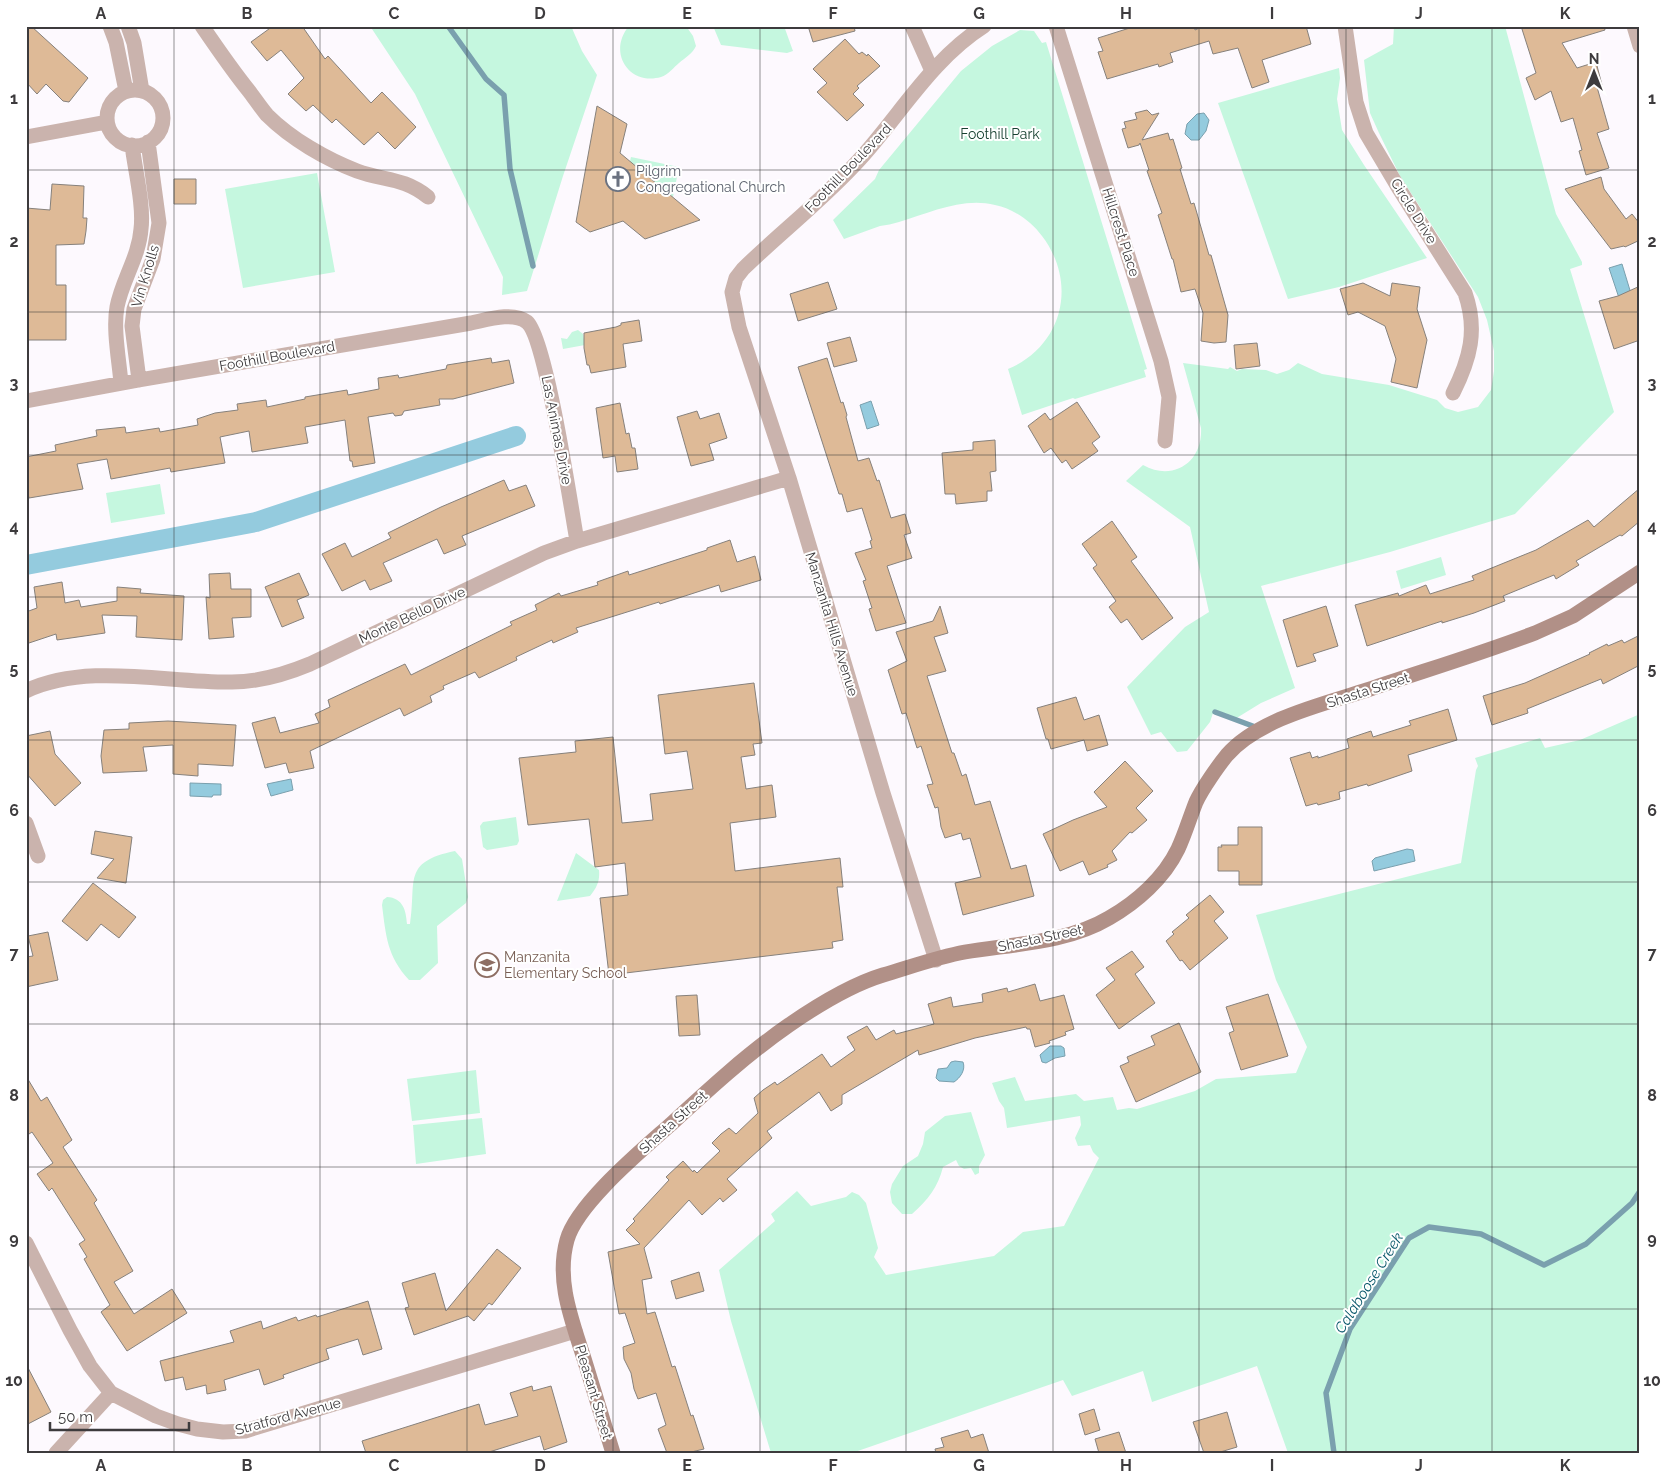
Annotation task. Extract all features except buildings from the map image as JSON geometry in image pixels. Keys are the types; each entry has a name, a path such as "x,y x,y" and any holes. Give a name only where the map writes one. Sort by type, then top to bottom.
{"street":[{"path":"110,26 116,42 126,91"},
{"path":"128,26 134,43 142,91"},
{"path":"202,26 227,64 267,115 287,132 305,144 358,172 402,182 428,197"},
{"path":"912,26 932,71"},
{"name":"Foothill Boulevard","path":"733,288 736,278 743,269 830,190 859,160 932,71 965,40 984,26"},
{"name":"Hillcrest Place","path":"1056,26 1161,361 1169,397 1165,441"},
{"name":"Circle Drive","path":"1345,26 1356,102 1366,132 1398,187 1465,293 1468,302 1471,345 1467,364 1453,393"},
{"path":"1634,26 1640,46"},
{"path":"126,91 142,91 151,95 161,110 160,128 148,142 140,145 123,143 110,130 107,114 113,100 126,91"},
{"path":"26,137 107,122"},
{"name":"Vin Knolls","path":"139,380 132,326 134,309 153,259 159,223 148,142"},
{"name":"Vin Knolls","path":"121,384 116,320 117,306 134,260 142,230 132,145"},
{"name":"Manzanita Hills Avenue","path":"733,288 733,301 739,327 789,478 936,960"},
{"name":"Foothill Boulevard","path":"26,401 486,320 511,317 518,318 527,323"},
{"name":"Las Animas Drive","path":"527,323 533,331 543,361 566,473 577,541"},
{"name":"Monte Bello Drive","path":"26,691 58,680 90,676 233,682 280,675 310,664 544,553 577,541 789,478"},
{"name":"Shasta Street","path":"576,1331 568,1312 564,1288 567,1240 574,1225 606,1184 729,1072 786,1027 805,1014 880,976 962,953 1037,942 1098,925 1150,888 1167,867 1179,848 1198,799 1228,755 1247,739 1282,718 1536,633 1573,616 1640,572"},
{"path":"26,822 38,856"},
{"name":"Stratford Avenue","path":"26,1243 86,1359 100,1380 112,1393 156,1416 197,1429 234,1432 255,1428 576,1331"},
{"name":"Pleasant Street","path":"576,1331 613,1453"},
{"path":"56,1453 112,1393"}],"green space":[{"path":"370,26 571,26 582,51 597,75 527,291 502,295 503,277 415,94"},
{"path":"629,26 686,26 693,36 696,46 689,55 664,76 650,78 639,76 631,72 621,56 620,46"},
{"path":"713,26 784,26 793,51 787,53 721,45"},
{"path":"1394,26 1505,26 1556,214 1582,262 1582,265 1570,269 1614,412 1515,514 1390,552 1261,586 1295,688 1261,703 1235,719 1214,710 1210,722 1187,751 1177,752 1161,732 1151,735 1127,687 1185,627 1209,612 1190,527 1126,481 1143,465 1154,470 1175,470 1184,466 1197,451 1201,428 1183,363 1228,369 1230,367 1237,371 1242,369 1266,370 1277,374 1289,370 1298,363 1322,374 1389,385 1437,400 1445,408 1458,412 1478,407 1491,390 1494,371 1494,351 1487,320 1478,297 1400,176 1370,113 1364,60 1393,44"},
{"name":"Foothill Park","path":"1020,30 1034,31 1042,43 1046,42 1147,369 1144,370 1146,377 1022,415 1008,369 1027,359 1042,345 1052,329 1059,312 1062,293 1060,273 1053,254 1033,225 1009,209 983,203 958,204 946,207 897,223 880,226 844,239 833,220 875,179 879,170 961,71 992,46"},
{"path":"1339,68 1340,78 1337,99 1342,130 1427,258 1339,287 1288,299 1218,103"},
{"path":"631,157 679,167 673,197 630,161"},
{"path":"317,173 335,272 243,288 225,189"},
{"path":"578,330 583,334 585,345 563,349 561,338 567,339 572,332"},
{"path":"160,484 165,514 111,523 106,493"},
{"path":"1441,557 1446,575 1401,589 1396,571"},
{"path":"1640,714 1640,1453 1288,1453 1257,1366 1152,1402 1143,1371 1072,1396 1063,1380 852,1453 771,1453 731,1321 719,1270 775,1221 771,1214 797,1191 811,1206 846,1197 852,1192 859,1195 866,1203 878,1248 874,1257 886,1275 994,1256 1023,1232 1064,1226 1099,1158 1093,1152 1090,1145 1078,1146 1075,1138 1081,1125 1080,1116 1007,1128 1004,1108 992,1083 1015,1077 1025,1101 1076,1094 1084,1101 1113,1097 1117,1110 1137,1109 1195,1091 1216,1079 1296,1073 1307,1047 1276,980 1256,915 1461,863 1478,766 1475,758 1540,738 1545,748 1580,740"},
{"path":"516,817 519,841 517,845 487,850 483,847 480,826 483,822"},
{"path":"455,851 462,859 468,897 466,903 437,926 438,963 420,980 409,980 396,963 386,936 383,900 387,897 400,902 406,914 407,924 410,924 413,885 419,868 426,861"},
{"path":"576,853 599,870 598,884 590,896 557,901"},
{"path":"476,1070 480,1113 412,1121 407,1079"},
{"path":"971,1112 985,1155 979,1166 979,1173 975,1175 971,1168 964,1169 959,1166 956,1160 943,1167 935,1187 918,1209 912,1214 902,1214 892,1203 890,1192 892,1184 903,1166 918,1156 925,1132 945,1116"},
{"path":"482,1118 486,1154 416,1164 413,1125"}],"water":[{"path":"1204,113 1209,120 1206,131 1199,140 1191,140 1185,134 1187,124 1197,114"},
{"path":"1622,264 1632,297 1620,301 1609,268"},
{"path":"871,401 879,425 867,429 860,405"},
{"path":"291,779 293,790 271,796 267,784"},
{"path":"190,783 221,784 221,795 213,795 212,797 190,796"},
{"path":"1407,849 1413,850 1415,861 1374,871 1372,861 1375,858"},
{"path":"1050,1046 1061,1046 1064,1048 1065,1056 1055,1058 1046,1063 1042,1062 1040,1055"},
{"path":"951,1062 963,1062 964,1068 960,1076 954,1082 939,1081 936,1078 938,1069 947,1068"}],"waterway":[{"path":"448,26 486,79 504,95 510,169 533,266"},
{"path":"26,565 256,522 516,436"},
{"path":"1215,712 1258,728"},
{"name":"Calaboose Creek","path":"1334,1453 1326,1393 1350,1329 1409,1238 1429,1227 1481,1234 1544,1265 1586,1244 1632,1203 1640,1191"}],"place":[{"name":"Pilgrim Congregational Church","path":"618,179"},
{"name":"Manzanita Elementary School","path":"487,965"}]}
